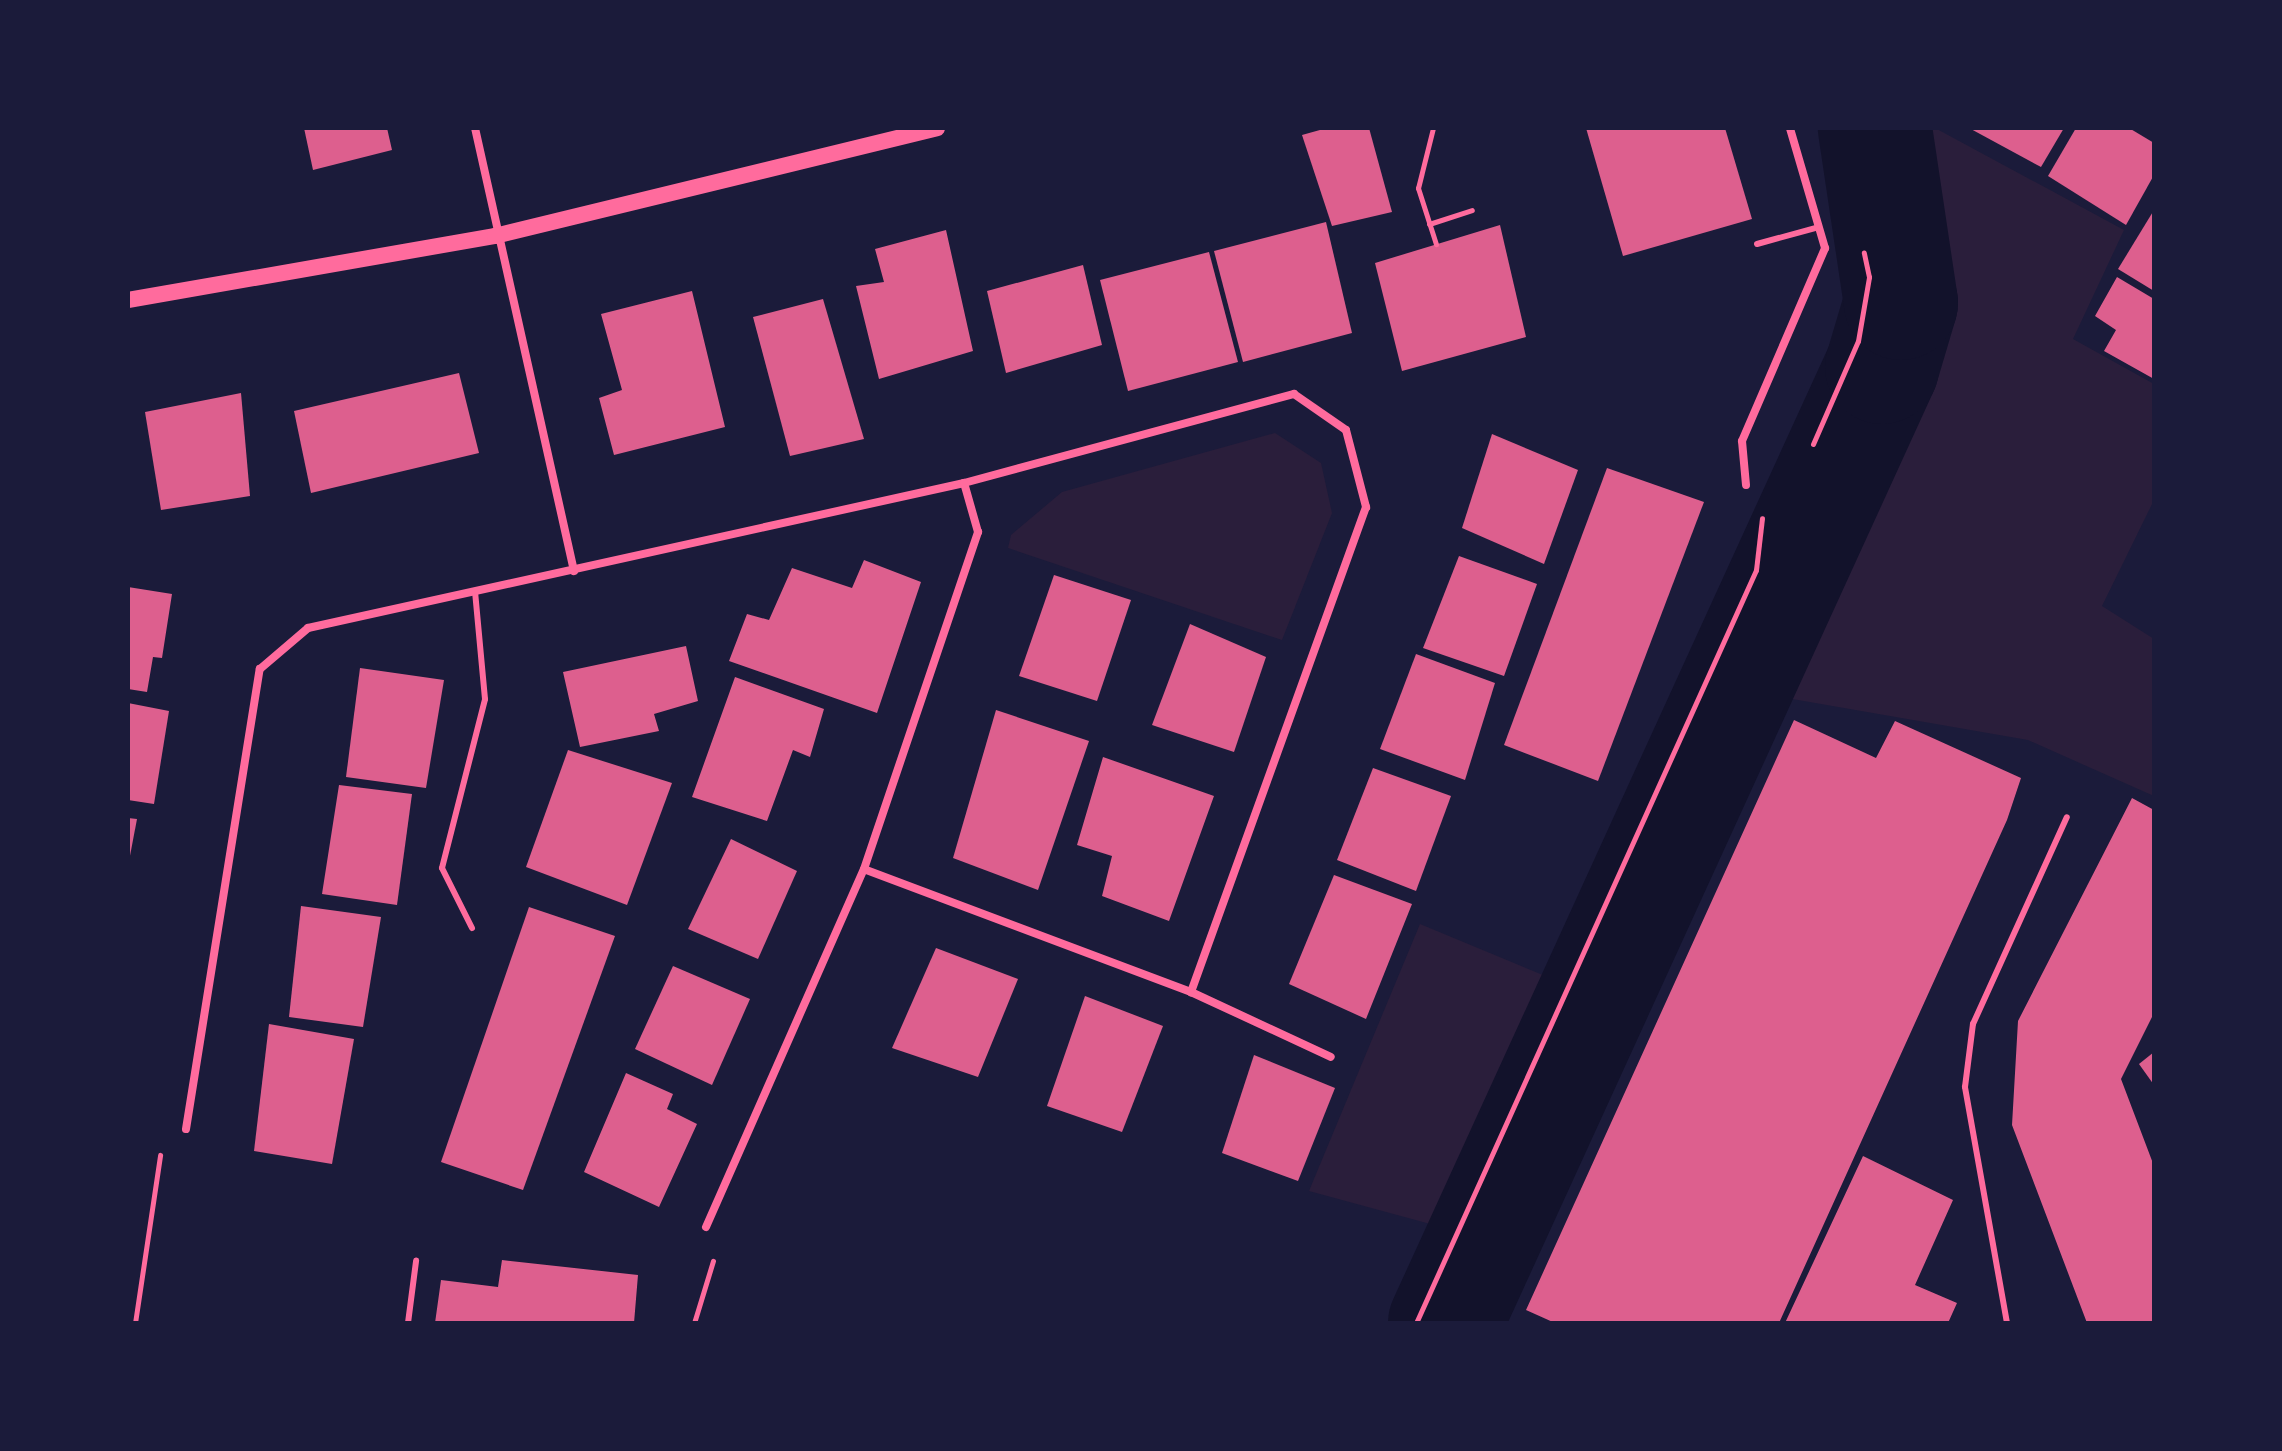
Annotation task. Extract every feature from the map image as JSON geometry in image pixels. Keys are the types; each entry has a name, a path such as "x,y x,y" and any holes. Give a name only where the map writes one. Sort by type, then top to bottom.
{"main road":[{"path":"128,300 495,236 937,128"}],"street":[{"path":"475,128 495,236 574,571"},
{"path":"1746,485 1742,441 1825,248 1790,128"},
{"path":"186,1129 260,669 308,628 964,483 1294,394 1346,430 1366,507 1191,992"},
{"path":"706,1227 864,869 978,532 964,483"},
{"path":"864,869 1191,992 1331,1057"}],"lane":[{"path":"1757,244 1819,227"},
{"path":"472,928 442,868 485,699 475,592"},
{"path":"2007,1323 1965,1087 1973,1024 2067,817"},
{"path":"408,1323 416,1261"}],"path":[{"path":"1433,128 1418,188 1436,244"},
{"path":"1429,224 1472,210"},
{"path":"1416,1323 1756,570 1766,526 1746,485"},
{"path":"135,1323 158,1157 186,1129"},
{"path":"694,1323 716,1250 706,1227"}],"shaded area":[{"path":"1892,128 1935,128 2124,230 2073,339 2154,384 2154,500 2102,606 2154,639 2154,796 2028,740 1775,696 1762,687 1801,615 1918,342 1922,292"},
{"path":"1275,433 1321,463 1332,513 1282,640 1008,548 1011,535 1062,492"},
{"path":"1420,924 1555,980 1445,1228 1309,1191"}],"building":[{"path":"304,128 387,128 392,150 313,170"},
{"path":"1327,128 1369,128 1392,212 1332,226 1302,135"},
{"path":"1586,128 1725,128 1752,219 1623,256"},
{"path":"1969,128 2064,128 2041,167"},
{"path":"2076,128 2129,128 2154,143 2154,175 2126,225 2048,176"},
{"path":"2154,210 2154,291 2118,269"},
{"path":"1326,222 1352,333 1243,362 1214,251"},
{"path":"1500,225 1526,337 1402,371 1375,263"},
{"path":"946,230 973,351 879,379 856,286 884,282 875,249"},
{"path":"1209,252 1238,362 1128,391 1100,280"},
{"path":"1083,265 1102,345 1006,373 987,291"},
{"path":"2117,277 2154,299 2154,379 2104,351 2116,330 2095,316"},
{"path":"692,291 725,427 614,455 599,398 622,390 601,314"},
{"path":"823,299 864,439 790,456 753,317"},
{"path":"459,373 479,453 311,493 294,411"},
{"path":"241,393 250,496 161,510 145,412"},
{"path":"1492,434 1578,470 1544,564 1462,528"},
{"path":"1607,468 1704,502 1598,781 1504,745"},
{"path":"1459,556 1537,584 1504,676 1423,648"},
{"path":"864,560 921,582 877,713 729,661 747,614 769,620 792,568 852,588"},
{"path":"1054,575 1131,600 1097,701 1019,676"},
{"path":"128,587 172,594 162,658 153,657 147,692 128,689"},
{"path":"1190,624 1266,657 1234,752 1152,725"},
{"path":"686,646 698,701 654,714 659,731 580,747 563,672"},
{"path":"1416,654 1495,683 1465,780 1380,749"},
{"path":"360,668 444,680 426,788 346,777"},
{"path":"735,677 824,709 810,757 793,750 767,821 692,797"},
{"path":"128,703 169,711 154,804 128,800"},
{"path":"996,710 1089,741 1038,890 953,858"},
{"path":"1794,720 1876,758 1895,721 2021,778 2007,820 1779,1323 1555,1323 1526,1310"},
{"path":"568,750 672,783 627,905 526,867"},
{"path":"1103,757 1214,796 1169,921 1102,896 1112,856 1077,845"},
{"path":"1373,768 1451,796 1416,891 1337,860"},
{"path":"339,785 412,794 397,905 322,894"},
{"path":"2132,798 2154,810 2154,1013 2121,1079 2154,1166 2154,1323 2087,1323 2012,1125 2018,1021"},
{"path":"128,818 137,819 129,861 128,861"},
{"path":"731,839 797,871 758,959 688,929"},
{"path":"1334,875 1412,904 1366,1019 1289,984"},
{"path":"301,906 381,917 363,1027 289,1017"},
{"path":"529,907 615,936 523,1190 441,1162"},
{"path":"936,948 1018,979 978,1077 892,1048"},
{"path":"673,966 750,999 712,1085 635,1049"},
{"path":"1085,996 1163,1026 1122,1132 1047,1106"},
{"path":"269,1024 354,1039 332,1164 254,1151"},
{"path":"2154,1052 2154,1085 2139,1064"},
{"path":"1254,1055 1335,1088 1298,1181 1222,1153"},
{"path":"626,1073 673,1094 667,1109 697,1124 659,1207 584,1172"},
{"path":"1863,1156 1953,1200 1915,1285 1957,1303 1948,1323 1785,1323"},
{"path":"502,1260 638,1275 634,1323 435,1323 441,1280 498,1287"}],"waterway":[{"path":"1445,1323 1882,367 1901,303 1875,128"}]}
